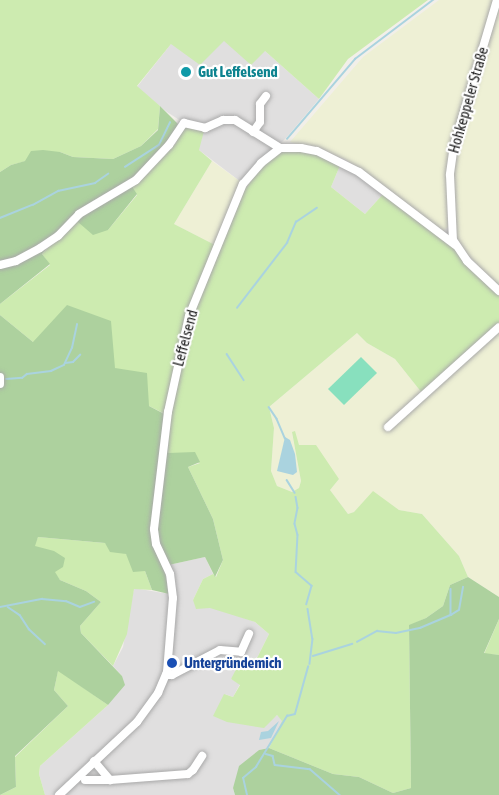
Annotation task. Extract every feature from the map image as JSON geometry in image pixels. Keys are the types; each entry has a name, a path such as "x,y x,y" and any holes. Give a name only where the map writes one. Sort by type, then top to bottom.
{"street":[{"name":"Hohkeppeler Straße","path":"455,245 452,236 452,156 497,0"},
{"path":"253,132 260,122 260,104 266,96"},
{"path":"0,265 16,261 40,248 58,236 85,210 136,180 169,145 181,125 186,123 205,128 223,120 235,120 280,148 317,151 351,166 455,245 467,261 499,291"},
{"name":"Leffelsend","path":"166,675 173,598 170,574 159,551 154,528 165,431 189,316 243,184 280,148"},
{"path":"388,427 499,327"},
{"path":"0,377 0,384"},
{"path":"59,795 137,722 158,693 166,675 172,675 220,650 241,652 249,634"},
{"path":"85,780 188,774 202,756"},
{"path":"94,761 110,780"}],"shaded area":[{"path":"225,41 265,51 319,99 286,138 241,182 199,150 188,121 181,121 167,112 137,87 171,44"},
{"path":"341,163 384,193 365,214 331,187"},
{"path":"205,557 213,574 203,579 193,600 255,622 269,634 257,658 249,659 231,679 240,684 233,697 225,694 271,720 277,715 283,721 269,748 259,750 233,788 235,795 45,795 39,774 40,766 108,705 122,676 113,666 123,647 134,588 169,594 164,566"}],"green space":[{"path":"0,0 428,0 348,59 319,99 265,51 251,65 224,41 200,65 171,44 137,86 160,106 158,129 141,146 113,159 73,157 60,152 11,165 0,172"},
{"path":"439,0 494,0 451,146 447,174 448,227 443,231 345,159 290,142 363,57"},
{"path":"499,2 499,287 456,243 453,162"},
{"path":"160,106 178,124 174,134 135,178 128,181 137,194 108,230 93,235 71,216 42,254 50,264 0,304 0,172 11,165 25,161 31,151 43,150 60,152 73,157 113,159 141,146 158,130"},
{"path":"184,127 204,131 199,150 212,161 174,224 215,245 186,315 165,414 149,406 115,368 33,342 0,315 0,304 50,265 42,254 76,219 108,230 137,195 131,186 140,181 176,143 180,130"},
{"path":"287,149 316,154 341,163 331,187 365,214 384,193 450,244 499,296 499,323 422,393 395,359 367,343 357,333 269,407 274,428 271,471 277,486 292,492 299,488 301,481 292,432 295,431 299,445 316,445 339,479 330,490 348,514 354,512 373,491 399,510 422,514 459,556 468,577 450,585 443,606 409,626 411,788 393,793 359,777 333,774 269,748 282,721 277,715 264,728 227,722 213,716 224,694 233,697 240,685 231,679 242,658 257,658 269,634 255,622 210,608 196,609 193,600 203,579 213,574 216,577 223,560 213,519 188,467 200,463 168,454 170,417 192,316 245,189 262,167 280,151"},
{"path":"212,161 241,182 215,245 174,224"},
{"path":"67,305 111,321 115,368 147,373 149,406 170,417 168,453 195,452 200,462 188,467 213,519 223,560 215,577 205,557 164,566 169,594 152,590 145,571 133,572 126,554 110,552 105,543 38,537 35,546 54,551 65,558 63,567 55,572 60,580 86,591 101,602 80,626 81,633 122,676 125,685 108,705 58,671 54,690 68,706 15,756 16,787 0,795 0,315 33,342"},
{"path":"499,330 499,597 468,577 459,556 422,514 399,510 373,492 354,512 348,514 330,490 339,479 299,445 292,433 301,481 299,488 292,492 277,486 271,471 274,428 269,407 357,333 367,343 395,359 426,398"},
{"path":"361,357 377,373 344,405 328,389"},
{"path":"38,537 105,543 126,554 145,571 152,590 134,589 127,634 113,666 81,633 80,626 101,602 86,591 60,580 34,546"},
{"path":"468,577 499,597 499,619 484,653 499,655 499,795 235,795 233,788 239,766 259,750 269,748 333,774 359,777 393,793 411,788 409,625 426,618 443,606 450,585"},
{"path":"499,619 499,655 484,654"},
{"path":"58,670 108,705 40,766 39,774 45,795 0,795 16,787 15,757 68,706 54,690"}],"water":[{"path":"285,437 290,440 295,454 297,472 293,475 277,471"},
{"path":"279,721 271,738 259,740 261,732 268,731"}],"waterway":[{"path":"287,139 355,59 433,0"},
{"path":"125,167 159,145 170,122"},
{"path":"0,218 33,205 58,191 95,183 108,174"},
{"path":"237,308 287,243 296,222 317,208"},
{"path":"6,379 22,378 27,374 51,371 64,365 72,348 77,325"},
{"path":"227,354 244,380"},
{"path":"65,363 73,362 80,355"},
{"path":"269,407 285,438"},
{"path":"287,480 295,493"},
{"path":"296,497 298,508 295,524 298,535 296,572 312,586 307,604"},
{"path":"357,642 377,631 396,633 420,628 451,615 459,610 463,587"},
{"path":"451,589 451,615"},
{"path":"0,607 42,599 66,601 80,607 94,602"},
{"path":"8,607 20,615 29,629 45,644"},
{"path":"308,609 313,639 310,664"},
{"path":"313,656 352,644"},
{"path":"247,795 243,778 256,767 287,716 295,714 308,667"},
{"path":"266,754 273,756 275,765 310,769 340,795"}],"place":[{"name":"Gut Leffelsend","path":"186,72"},
{"name":"Untergründemich","path":"172,663"}]}
